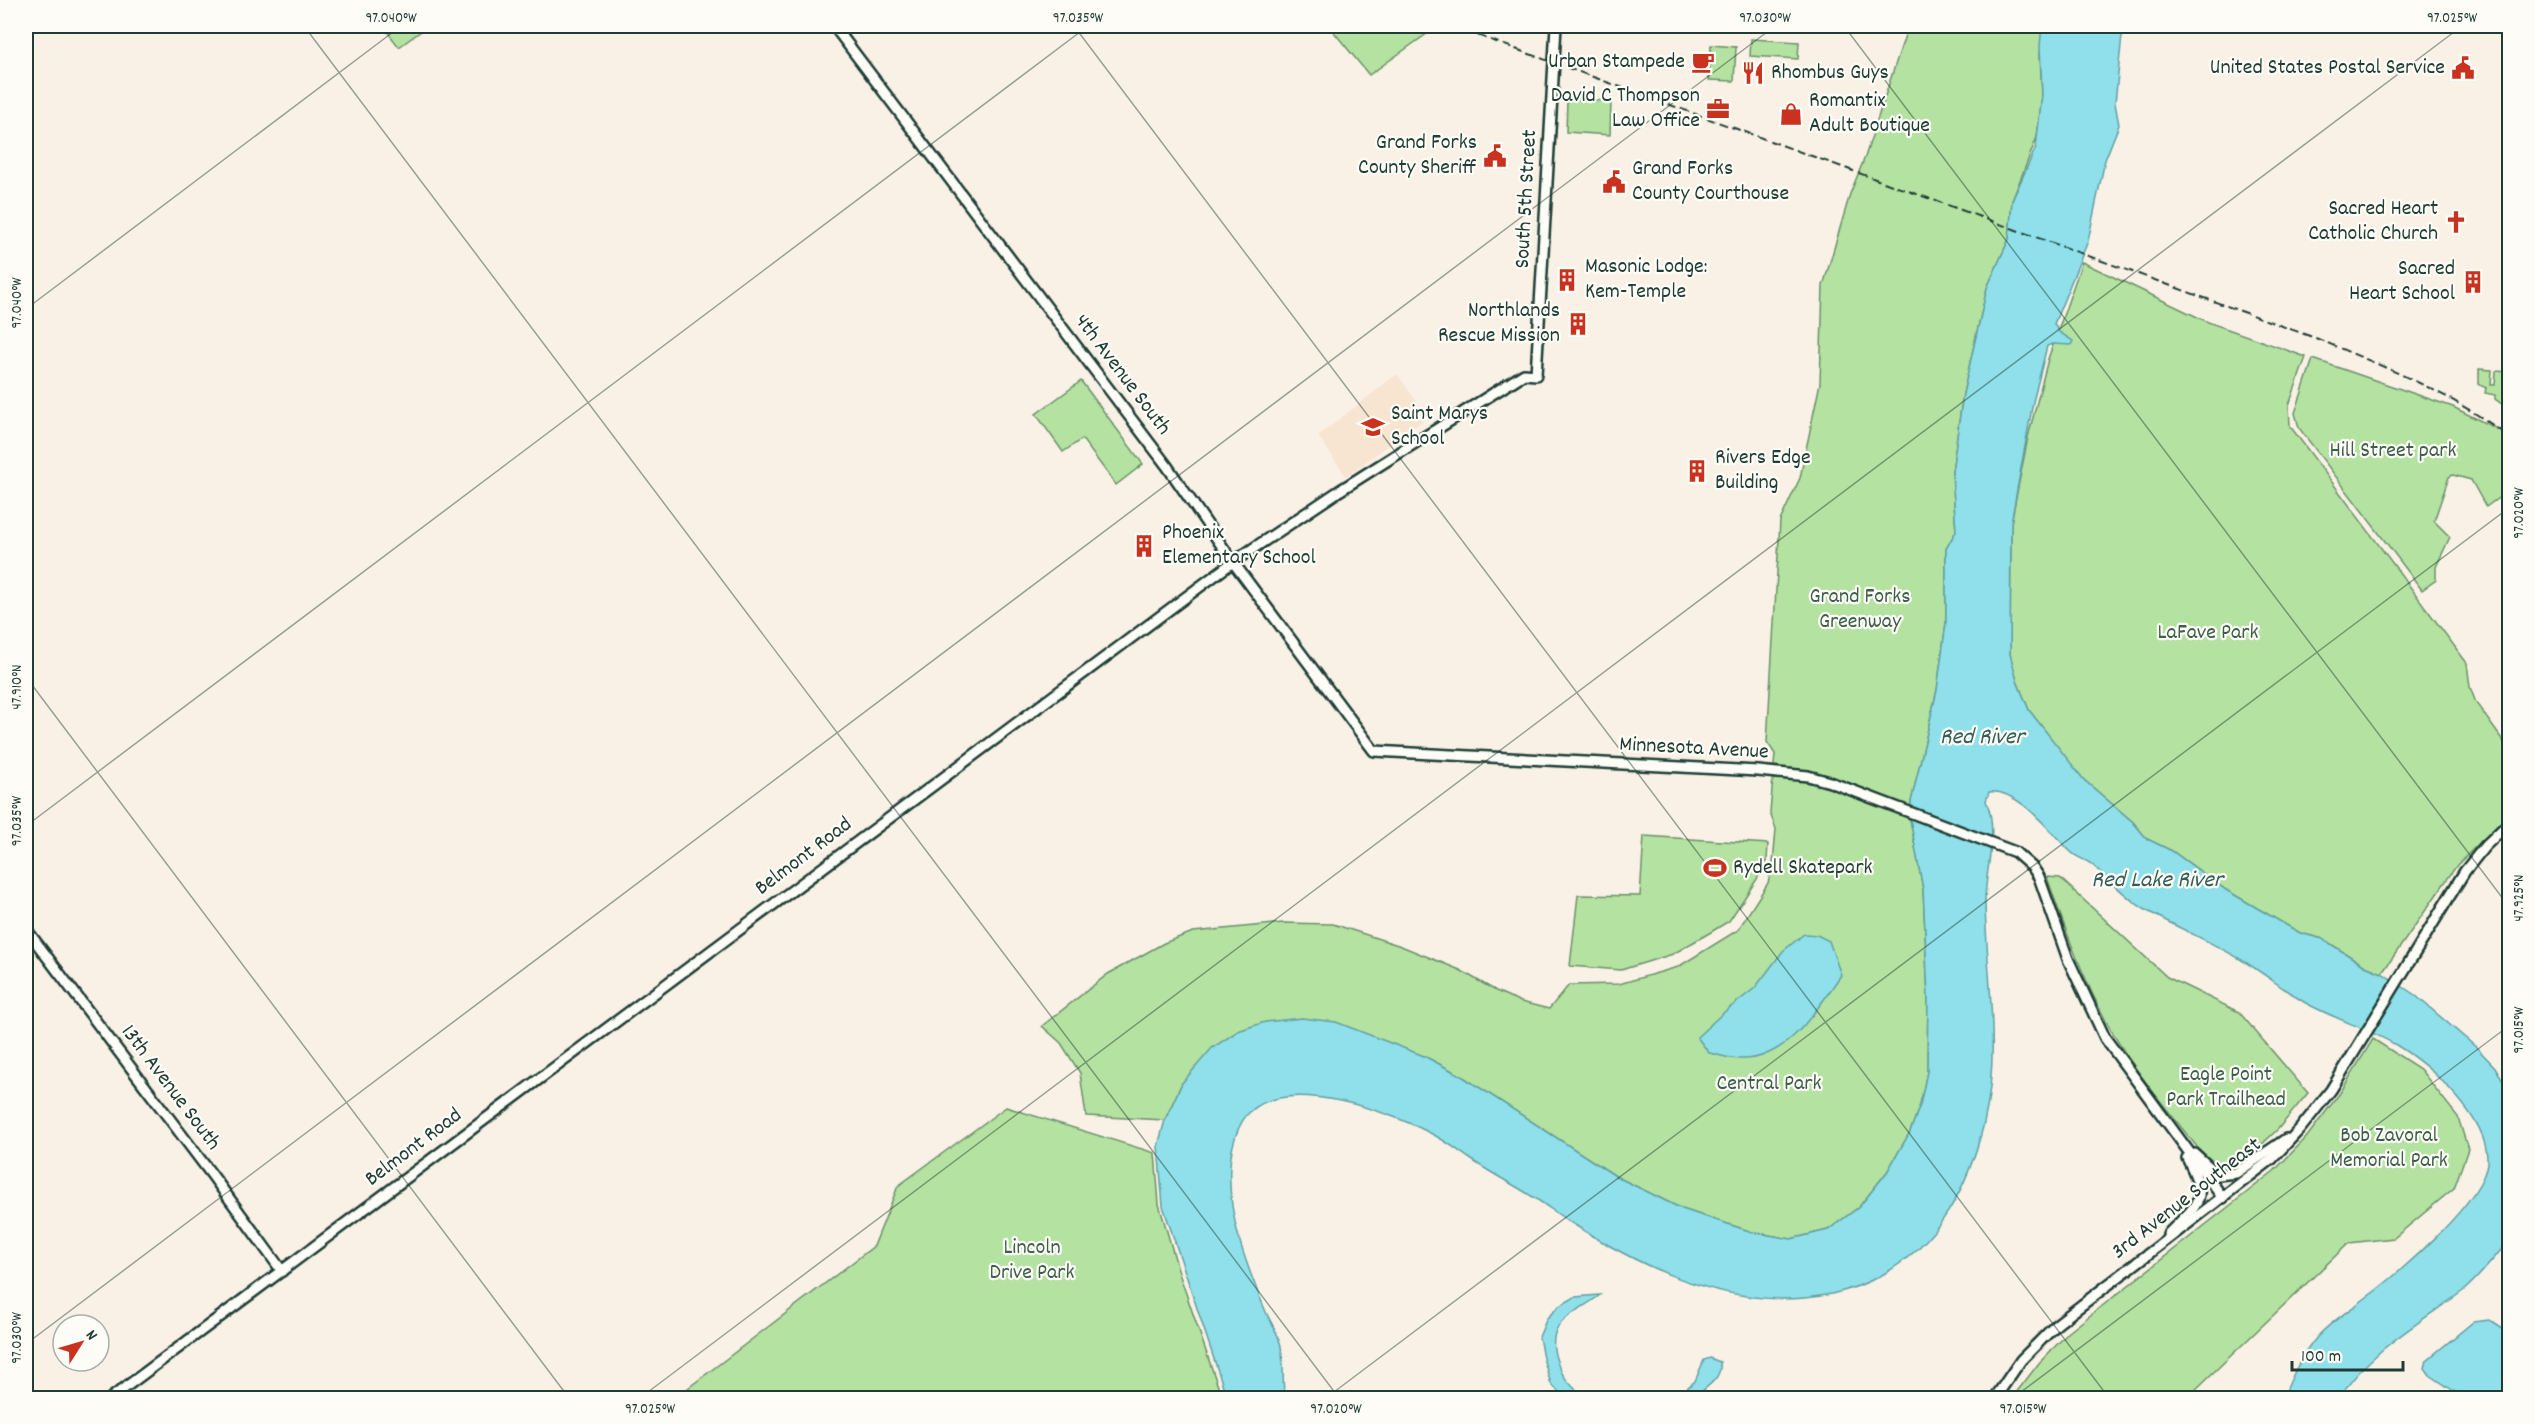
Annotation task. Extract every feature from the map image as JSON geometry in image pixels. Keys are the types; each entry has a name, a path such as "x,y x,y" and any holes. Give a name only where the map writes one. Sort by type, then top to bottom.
{"street":[{"name":"4th Avenue South","path":"834,26 1167,466 1233,562 1374,751"},
{"name":"South 5th Street","path":"1536,375 1556,26"},
{"name":"Belmont Road","path":"111,1398 1233,562 1339,491 1524,374 1536,375"},
{"name":"Minnesota Avenue","path":"1374,751 1758,771 1808,776 2015,852 2033,868 2068,959 2105,1038 2171,1130"},
{"name":"3rd Avenue Southeast","path":"1995,1398 2021,1360 2057,1324 2223,1198 2300,1129 2331,1090 2475,858 2510,822"},
{"name":"13th Avenue South","path":"26,929 282,1271"},
{"path":"2171,1130 2218,1174 2236,1173 2270,1156"},
{"path":"2171,1130 2223,1198"},
{"path":"2145,1257 2197,1204 2201,1195 2196,1175 2171,1130"}],"shaded area":[{"name":"Saint Marys School","path":"1397,374 1428,417 1346,476 1318,436"}],"green space":[{"path":"383,26 428,26 399,47"},
{"path":"1329,26 1424,26 1428,33 1369,75"},
{"path":"1908,26 2043,26 2040,56 2042,95 2037,137 2012,201 2009,239 1987,288 1963,394 1952,472 1956,531 1946,549 1946,623 1937,690 1911,802 1910,819 1923,889 1928,997 1927,1072 1920,1105 1910,1132 1887,1172 1859,1207 1828,1230 1791,1239 1752,1232 1682,1209 1617,1177 1460,1075 1424,1056 1182,1083 1165,1120 1086,1116 1080,1073 1061,1043 1042,1026 1108,974 1164,943 1193,932 1283,923 1333,924 1401,946 1460,970 1496,991 1521,1002 1549,1009 1569,985 1619,984 1678,967 1738,930 1768,883 1773,863 1776,829 1770,813 1775,754 1767,742 1780,521 1800,478 1820,383 1823,286 1850,194 1865,157"},
{"path":"1751,39 1799,42 1798,59 1750,56"},
{"path":"1711,45 1736,47 1734,81 1709,80"},
{"path":"1567,99 1611,101 1610,135 1566,132"},
{"name":"LaFave Park","path":"2082,262 2208,322 2306,357 2289,405 2290,426 2467,663 2470,687 2476,703 2509,749 2509,814 2457,865 2382,973 2365,966 2323,939 2300,933 2226,890 2172,851 2147,839 2133,822 2084,780 2029,710 2017,681 2010,654 2011,523 2028,437 2048,359"},
{"name":"Hill Street park","path":"2313,359 2453,407 2509,435 2509,490 2486,507 2471,480 2453,475 2449,477 2434,521 2450,537 2436,567 2436,580 2422,590 2299,428 2295,413"},
{"path":"2479,369 2492,370 2491,385 2495,385 2496,371 2509,372 2509,409 2495,399 2495,395 2485,393 2486,388 2479,384"},
{"path":"1081,381 1143,464 1116,485 1082,439 1063,452 1036,414"},
{"path":"1644,836 1768,844 1767,861 1729,921 1673,954 1621,970 1570,966 1578,895 1640,896"},
{"name":"Eagle Point Park Trailhead","path":"2047,877 2060,878 2167,977 2239,1012 2308,1093 2278,1129 2240,1165 2228,1169 2213,1167 2146,1083 2122,1048 2101,1012 2084,974"},
{"name":"Bob Zavoral Memorial Park","path":"2373,1039 2420,1069 2458,1117 2468,1149 2454,1188 2394,1238 2349,1243 2195,1390 2194,1398 2012,1398 2039,1363 2069,1332 2274,1171 2306,1138 2340,1093"},
{"name":"Lincoln Drive Park","path":"1006,1107 1155,1153 1159,1204 1180,1276 1222,1398 675,1398 874,1246 898,1186"}],"water":[{"name":"Red River","path":"2042,26 2123,26 2115,103 2119,125 2105,160 2088,241 2054,324 2059,332 2073,341 2071,345 2047,346 2033,402 2011,523 2010,654 2017,681 2029,710 2084,780 2133,822 2147,839 2172,851 2226,890 2300,933 2323,939 2365,966 2382,973 2415,995 2477,1048 2495,1067 2509,1090 2509,1240 2463,1291 2380,1352 2351,1381 2339,1398 2283,1398 2307,1350 2318,1336 2418,1255 2456,1216 2471,1196 2482,1178 2487,1163 2485,1146 2479,1129 2455,1095 2410,1054 2385,1039 2304,1002 2240,959 2146,910 2091,864 2073,854 2022,804 2000,793 1989,792 1986,801 1992,825 1992,838 1985,905 1992,1014 1992,1069 1989,1096 1977,1147 1960,1191 1936,1229 1902,1262 1870,1281 1845,1291 1820,1296 1780,1299 1724,1292 1670,1275 1619,1251 1443,1140 1391,1116 1340,1101 1314,1097 1290,1097 1268,1101 1251,1111 1238,1129 1230,1166 1230,1185 1235,1222 1245,1259 1281,1346 1285,1398 1227,1398 1163,1206 1158,1146 1165,1120 1182,1083 1212,1048 1238,1031 1265,1022 1302,1018 1336,1022 1424,1056 1460,1075 1617,1177 1682,1209 1752,1232 1791,1239 1828,1230 1859,1207 1887,1172 1910,1132 1920,1105 1927,1072 1928,997 1923,889 1910,819 1911,802 1937,690 1946,623 1946,549 1956,531 1952,472 1963,394 1987,288 2009,239 2012,201 2036,147 2042,95 2040,46"},
{"path":"1804,934 1817,935 1829,941 1841,975 1811,1017 1787,1042 1758,1057 1737,1059 1709,1053 1697,1037 1755,988 1783,951"},
{"path":"1600,1295 1570,1315 1556,1330 1554,1347 1558,1365 1576,1390 1588,1398 1565,1398 1551,1384 1539,1337 1547,1318 1559,1306 1575,1297"},
{"path":"2489,1320 2509,1333 2509,1398 2464,1398 2430,1375 2425,1368 2427,1360 2473,1322"},
{"path":"1710,1358 1720,1362 1716,1378 1694,1398 1675,1398 1695,1381 1704,1360"}],"railway":[{"path":"1452,26 2318,339 2442,394 2510,438"}],"place":[{"name":"Urban Stampede","path":"1703,62"},
{"name":"United States Postal Service","path":"2463,68"},
{"name":"Rhombus Guys","path":"1753,73"},
{"name":"David C Thompson Law Office","path":"1718,109"},
{"name":"Romantix Adult Boutique","path":"1791,114"},
{"name":"Grand Forks County Sheriff","path":"1495,156"},
{"name":"Grand Forks County Courthouse","path":"1614,182"},
{"name":"Sacred Heart Catholic Church","path":"2456,222"},
{"name":"Masonic Lodge: Kem-Temple","path":"1567,280"},
{"name":"Sacred Heart School","path":"2473,282"},
{"name":"Northlands Rescue Mission","path":"1578,324"},
{"name":"Saint Marys School","path":"1373,427"},
{"name":"Rivers Edge Building","path":"1697,471"},
{"name":"Phoenix Elementary School","path":"1144,546"},
{"name":"Rydell Skatepark","path":"1715,868"}],"park label":[{"name":"Grand Forks Greenway","path":"1860,610"},
{"name":"Central Park","path":"1769,1084"}],"water label":[{"name":"Red Lake River","path":"2157,881"}]}
